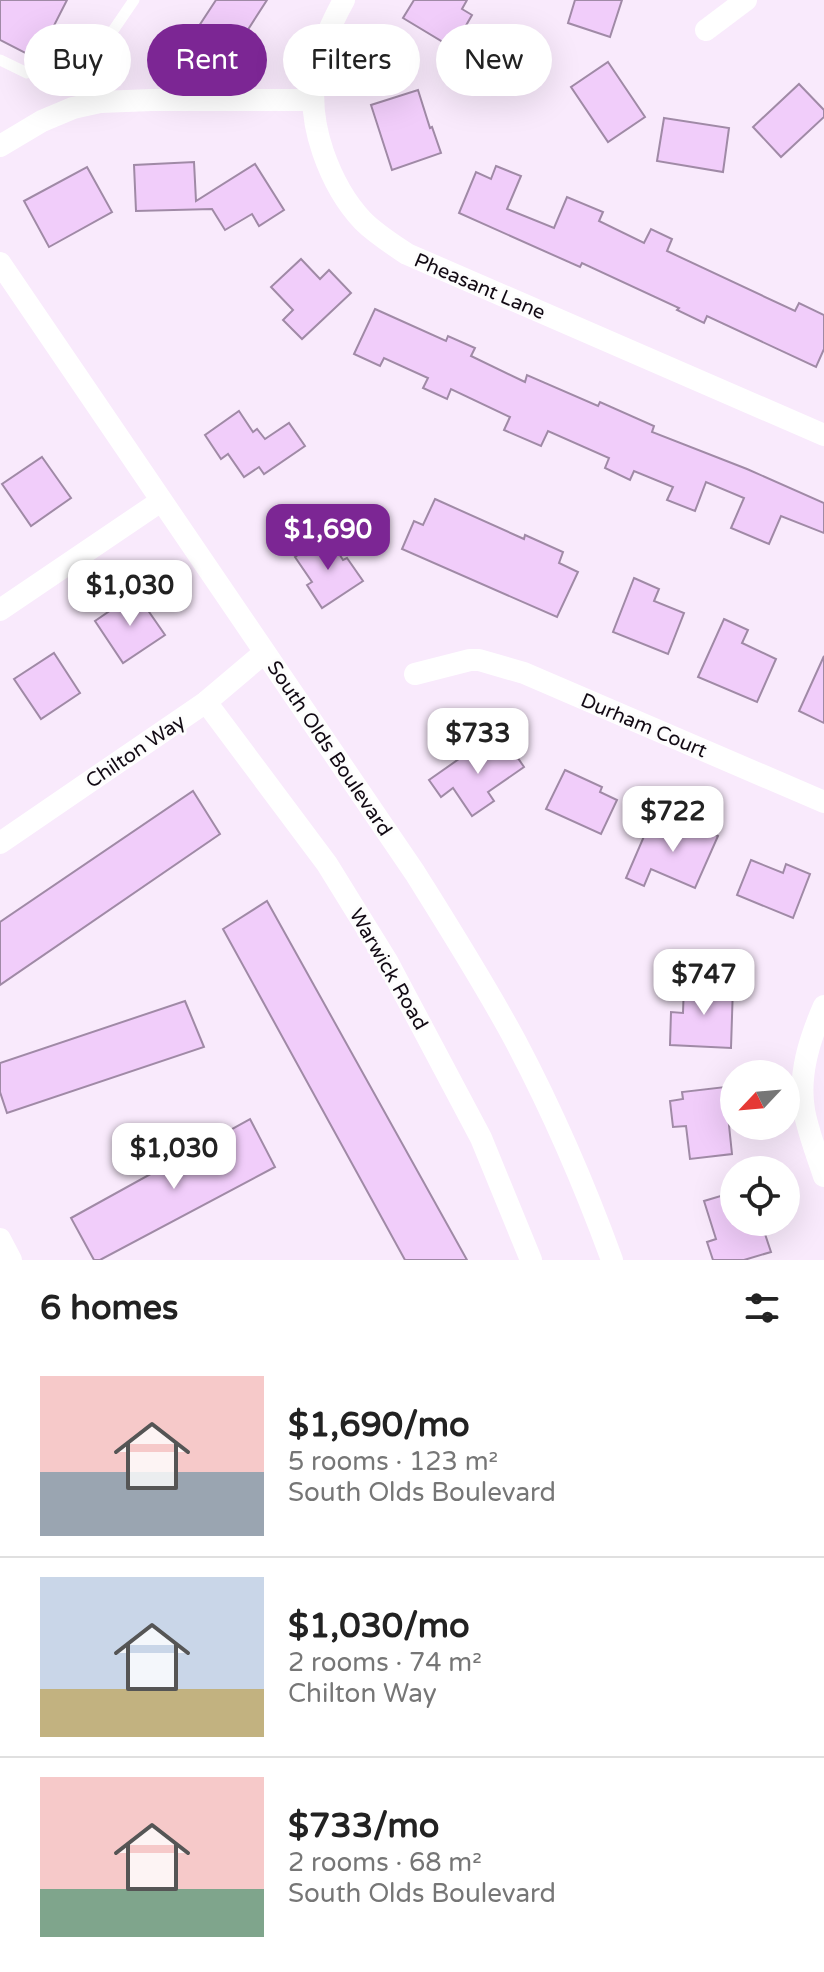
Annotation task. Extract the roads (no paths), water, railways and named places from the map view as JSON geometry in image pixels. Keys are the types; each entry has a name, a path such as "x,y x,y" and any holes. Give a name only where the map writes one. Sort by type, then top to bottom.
{"street":[{"name":"Pheasant Lane","path":"344,0 318,60 312,100 316,132 331,177 363,221 407,254 824,435"},
{"path":"706,30 746,0"},
{"path":"0,146 42,121 73,108 100,102 312,100"},
{"name":"South Olds Boulevard","path":"0,263 415,873 473,967 545,1101 593,1208 612,1260"},
{"path":"0,610 161,501"},
{"name":"Chilton Way","path":"0,843 206,702 264,653"},
{"name":"Durham Court","path":"415,674 470,660 524,673 824,802"},
{"name":"Warwick Road","path":"206,702 327,864 382,952 481,1138 531,1260"},
{"path":"824,1006 805,1060 802,1090 804,1111 824,1176"},
{"path":"0,1239 11,1260"}],"lane":[{"path":"0,60 27,73 108,38 134,0"}]}
